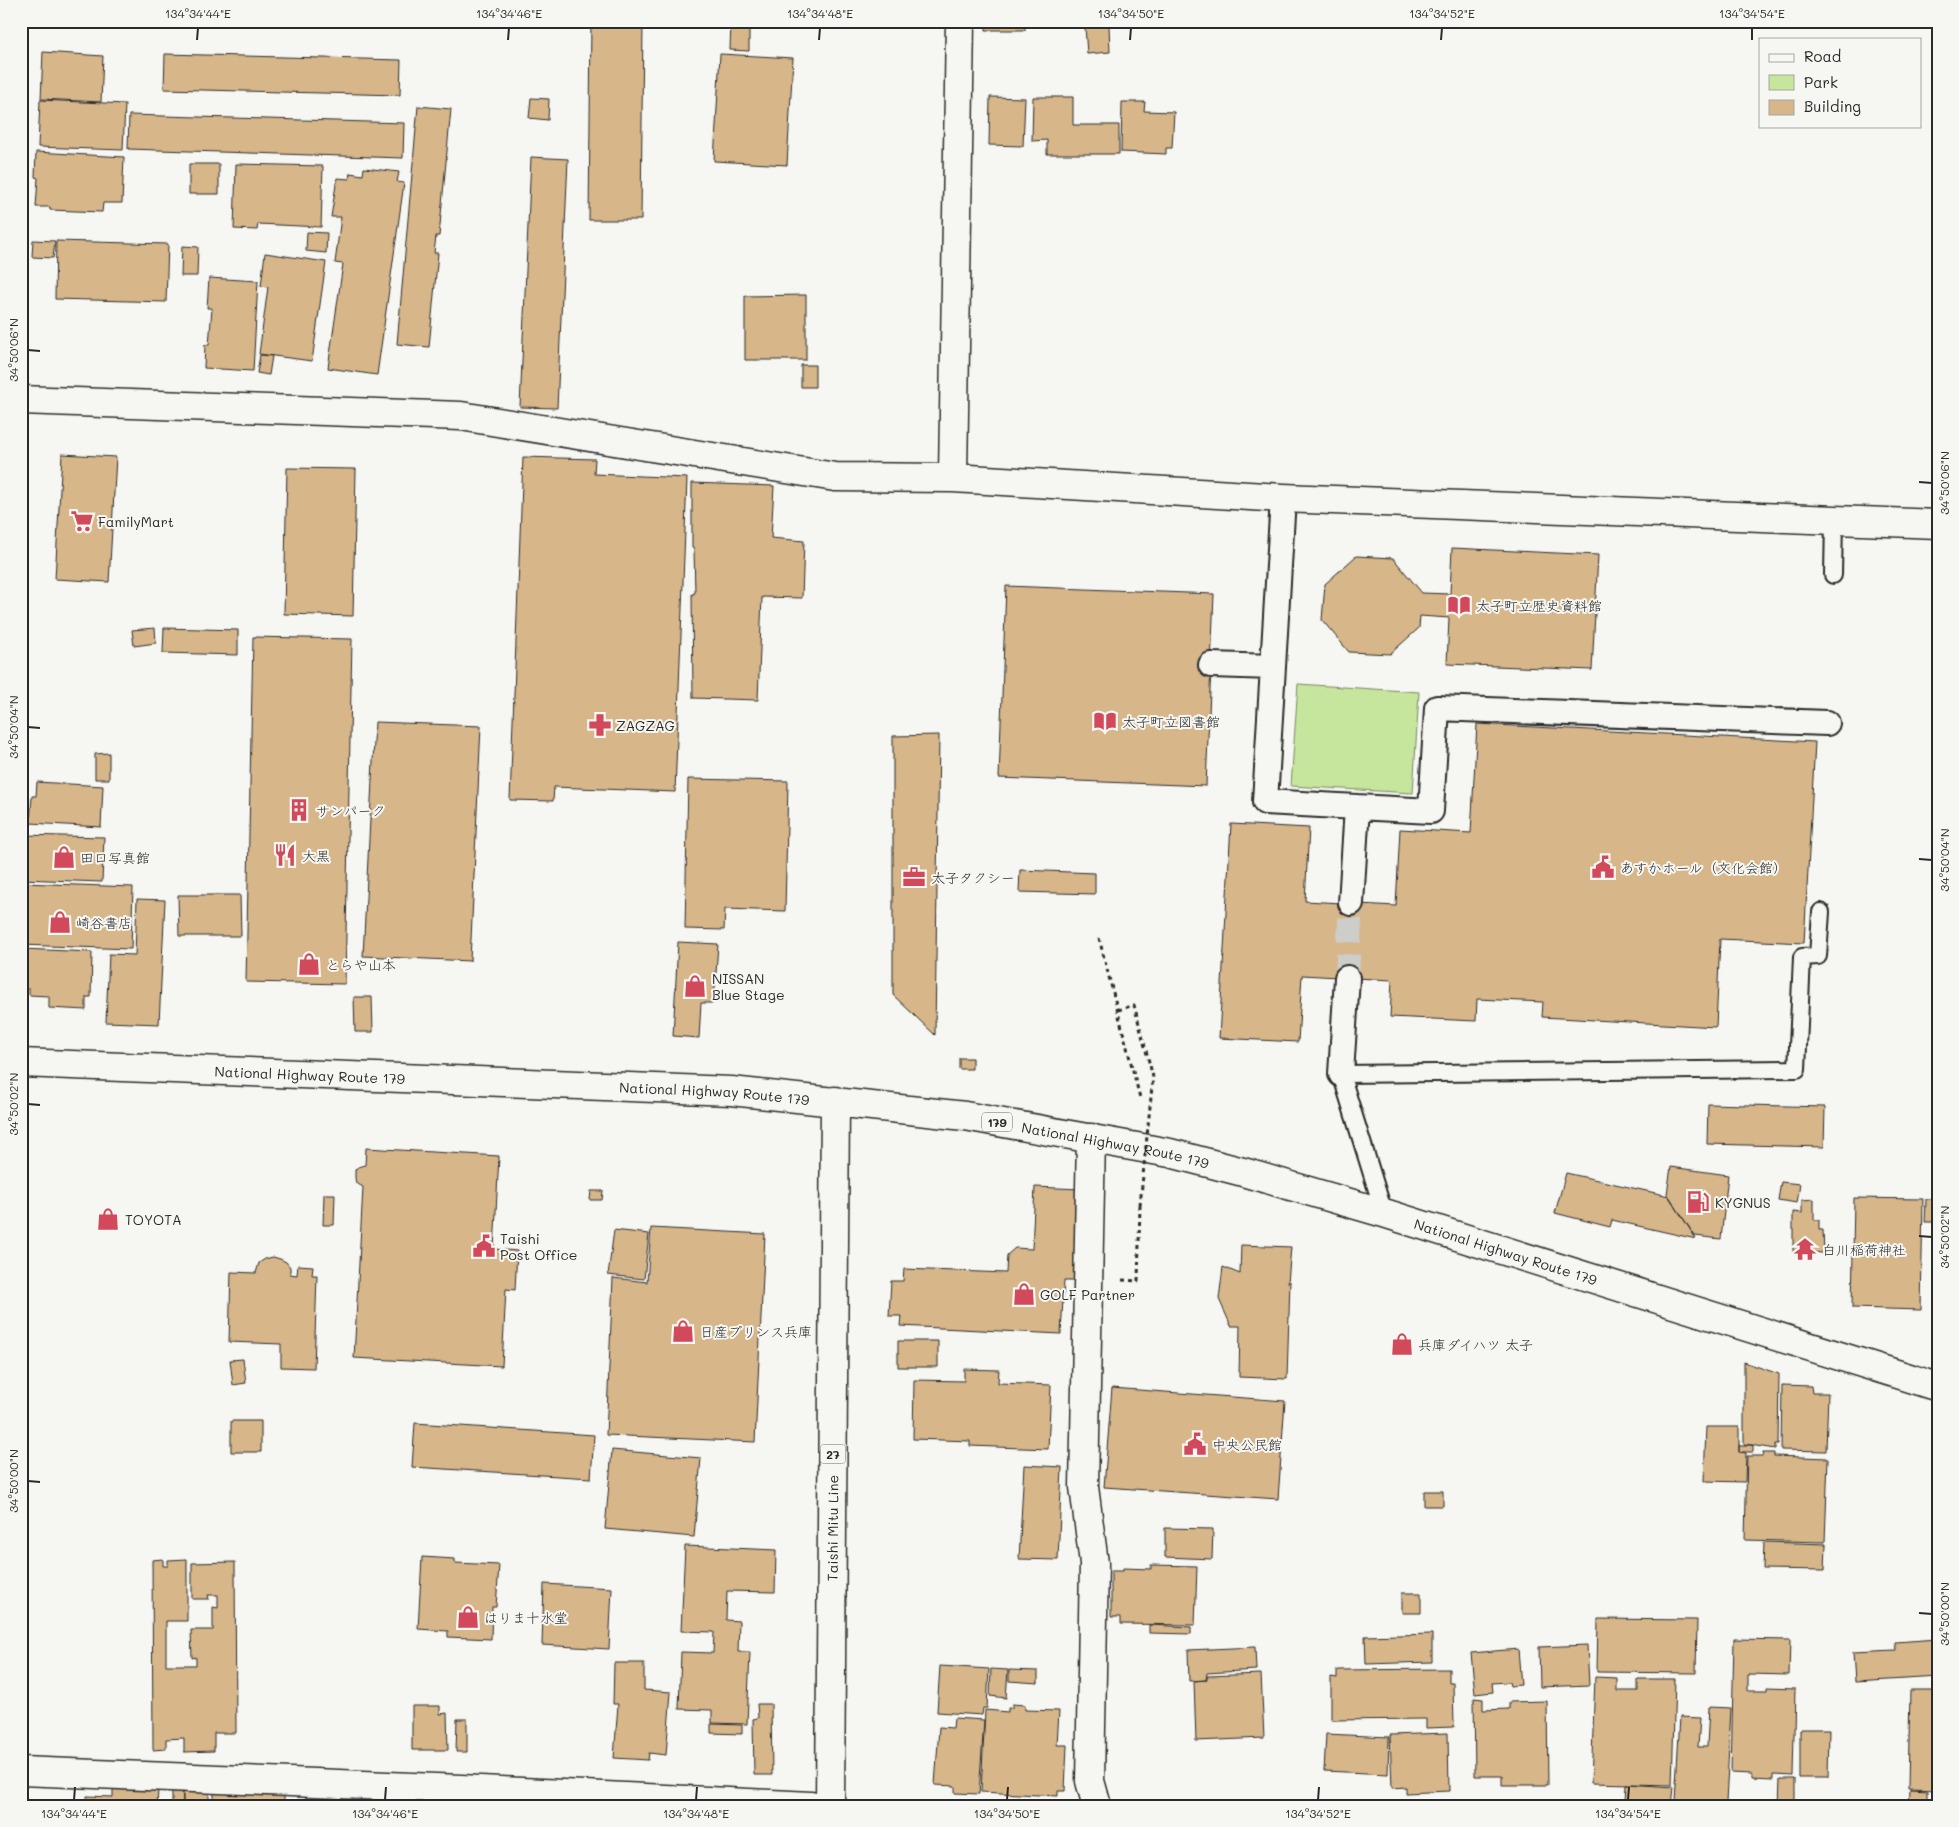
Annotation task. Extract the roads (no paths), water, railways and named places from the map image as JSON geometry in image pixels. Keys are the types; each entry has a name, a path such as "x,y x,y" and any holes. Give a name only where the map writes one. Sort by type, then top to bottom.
{"main road":[{"path":"953,478 960,21"},
{"path":"21,400 462,416 835,477 953,478 1283,498 1938,524"},
{"name":"National Highway Route 179","path":"21,1062 721,1091 836,1101 965,1116 1170,1152 1384,1213 1938,1387"},
{"name":"Taishi Mitu Line","path":"830,1806 836,1101"},
{"path":"1091,1138 1084,1486 1094,1563 1090,1781 1097,1806"},
{"path":"21,1771 441,1788 810,1806"}],"street":[{"path":"1283,498 1265,802 1432,811 1437,708 1827,723"},
{"path":"1211,665 1273,667"},
{"path":"1351,903 1357,807"},
{"path":"1341,1074 1346,978"}],"lane":[{"path":"1834,519 1834,575"},
{"path":"1384,1213 1341,1074 1797,1069 1802,956 1818,956 1820,912"}],"tunnel":[{"path":"1347,978 1351,903"}],"place":[{"name":"FamilyMart","path":"82,521"},
{"name":"太子町立歴史資料館","path":"1459,605"},
{"name":"太子町立図書館","path":"1105,721"},
{"name":"ZAGZAG","path":"600,725"},
{"name":"サンパーク","path":"299,810"},
{"name":"大黒","path":"285,855"},
{"name":"田口写真館","path":"64,857"},
{"name":"あすかホール（文化会館）","path":"1603,867"},
{"name":"太子タクシー","path":"914,877"},
{"name":"崎谷書店","path":"60,922"},
{"name":"とらや山本","path":"309,964"},
{"name":"NISSAN Blue Stage","path":"695,986"},
{"name":"KYGNUS","path":"1698,1202"},
{"name":"TOYOTA","path":"108,1219"},
{"name":"Taishi Post Office","path":"484,1246"},
{"name":"白川稲荷神社","path":"1805,1249"},
{"name":"GOLF Partner","path":"1024,1294"},
{"name":"日産プリンス兵庫","path":"683,1331"},
{"name":"兵庫ダイハツ 太子","path":"1402,1344"},
{"name":"中央公民館","path":"1195,1444"},
{"name":"はりま十水堂","path":"468,1617"}]}
